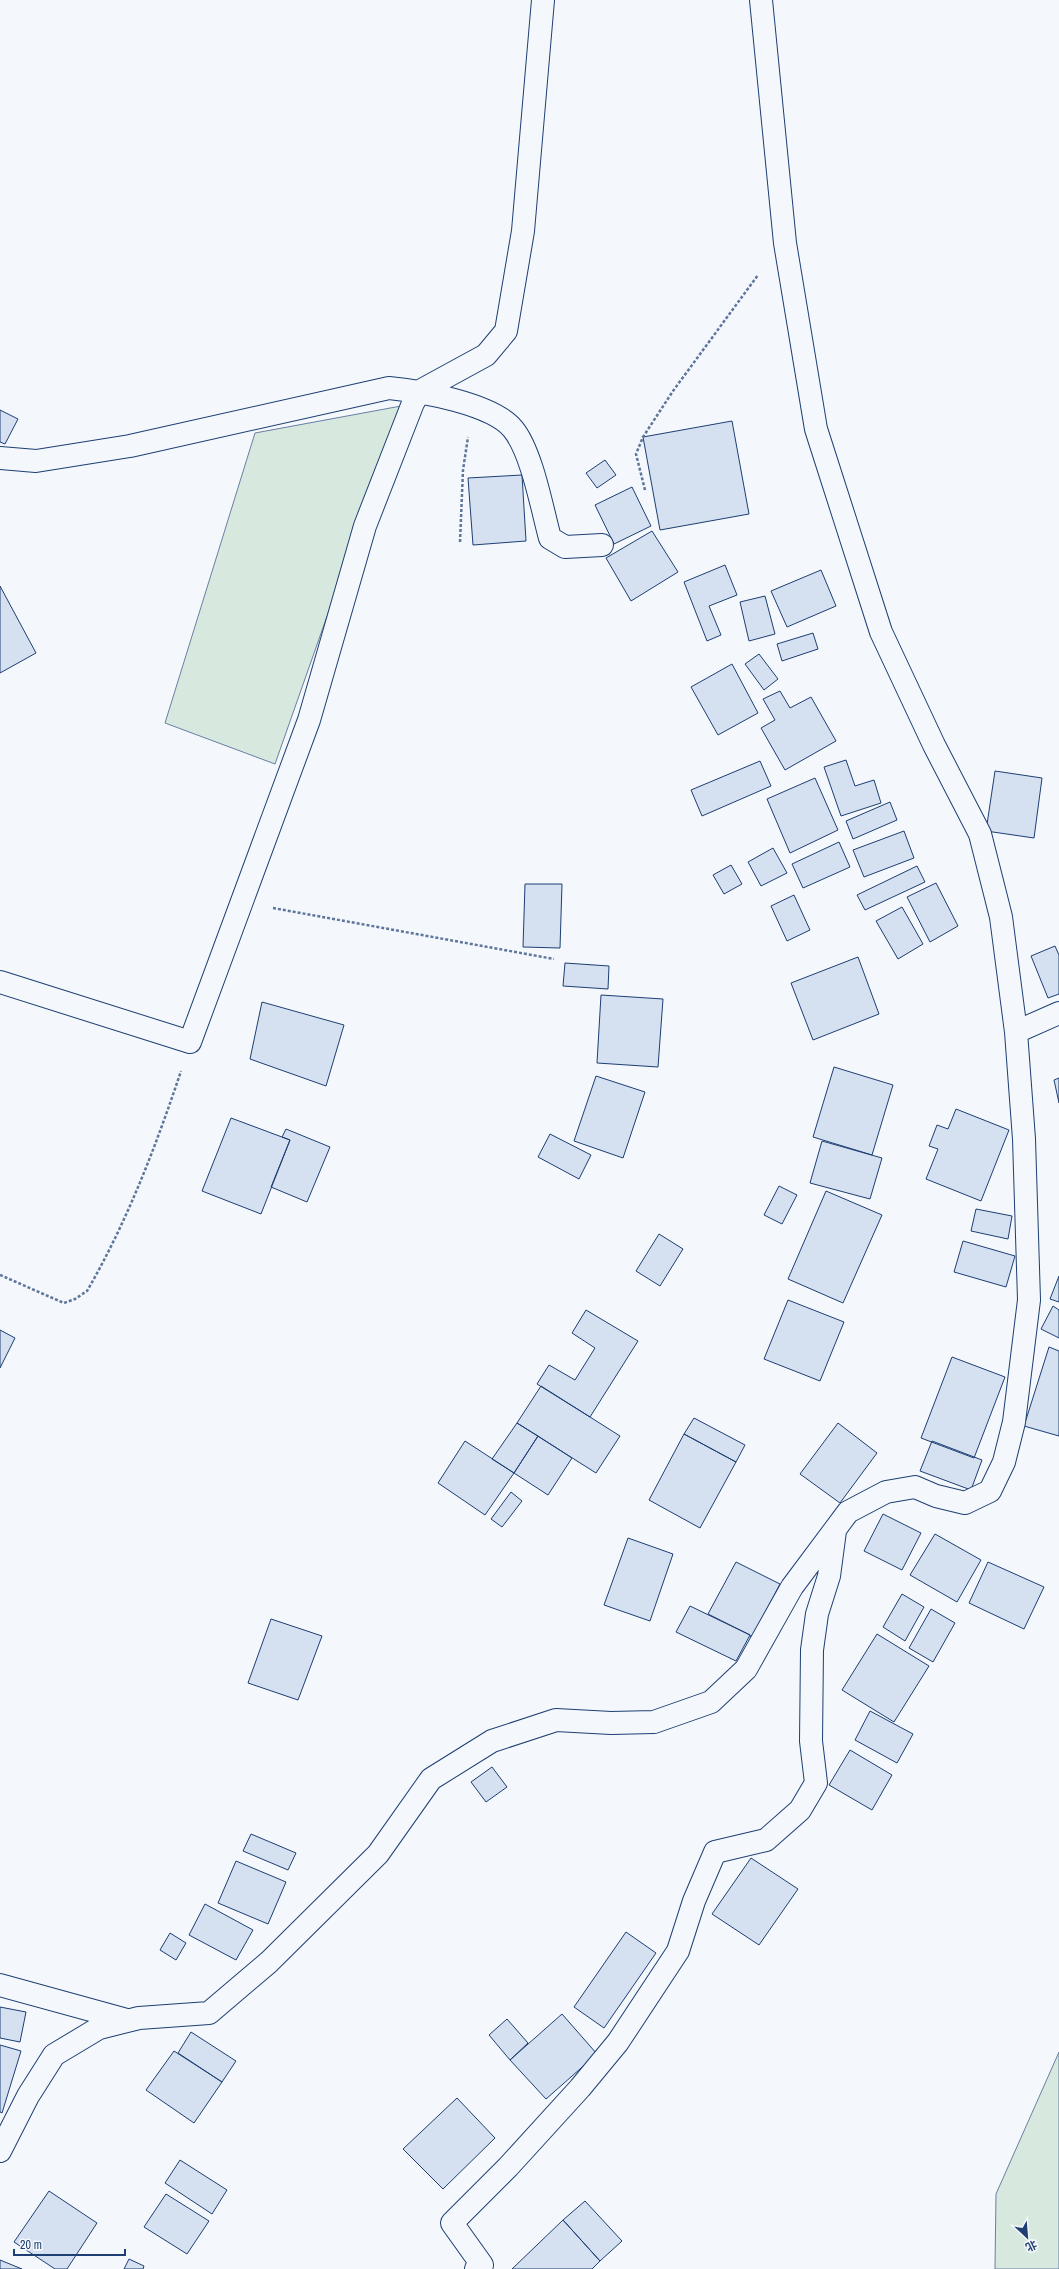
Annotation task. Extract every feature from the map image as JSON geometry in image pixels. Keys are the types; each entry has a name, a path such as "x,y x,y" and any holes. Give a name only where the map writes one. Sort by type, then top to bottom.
{"street":[{"path":"0,982 190,1042 309,720 365,526 413,403 420,391 486,355 506,330 523,231 543,0"},
{"path":"0,2152 28,2096 54,2056 99,2028 128,2020 209,2013 269,1962 378,1854 431,1779 492,1741 556,1720 611,1724 654,1722 711,1702 746,1668 792,1587 848,1512 886,1492 915,1487 936,1496 965,1502 990,1491 1004,1462 1014,1422 1029,1300 1024,1139 1016,1032 1001,918 980,834 934,744 881,632 816,429 785,243 761,0"},
{"path":"0,458 36,461 130,446 389,388 420,391 500,416 514,430 530,462 550,538 565,547 602,545"},
{"path":"1016,1032 1059,1013"},
{"path":"476,2269 482,2265 452,2222 565,2105 618,2042 678,1951 694,1901 715,1852 766,1840 800,1810 816,1783 811,1741 812,1650 817,1614 829,1576 836,1529"},
{"path":"0,1986 128,2020"}],"path":[{"path":"645,490 636,454 643,437 678,385 766,265 785,243"},
{"path":"460,542 463,470 474,407"},
{"path":"241,902 554,959"},
{"path":"0,1275 64,1302 75,1299 87,1291 137,1187 168,1110 190,1042"}],"shaded area":[{"path":"401,406 275,764 165,723 255,433"},
{"path":"1059,2052 1059,2269 995,2269 996,2194"}],"building":[{"path":"0,410 18,419 5,444 0,442"},
{"path":"732,421 749,514 660,530 643,437"},
{"path":"605,460 616,475 597,488 586,473"},
{"path":"522,475 526,541 473,545 468,478"},
{"path":"632,487 651,526 614,544 595,505"},
{"path":"652,531 678,572 631,601 606,558"},
{"path":"725,565 737,595 709,606 721,635 707,641 684,582"},
{"path":"821,570 836,606 787,627 771,591"},
{"path":"0,586 36,653 0,673"},
{"path":"765,596 775,634 749,641 740,602"},
{"path":"813,633 818,649 782,661 777,644"},
{"path":"759,654 778,679 764,690 745,664"},
{"path":"732,664 758,713 718,735 691,687"},
{"path":"780,691 790,708 811,697 836,741 785,770 761,728 775,720 763,699"},
{"path":"846,760 855,786 874,780 881,803 841,816 824,767"},
{"path":"760,761 771,786 702,816 691,790"},
{"path":"995,771 1042,778 1034,838 986,831"},
{"path":"815,778 838,830 790,853 767,799"},
{"path":"890,802 897,820 853,839 846,821"},
{"path":"904,831 914,858 864,877 853,850"},
{"path":"839,842 850,867 803,888 792,864"},
{"path":"773,848 787,873 761,886 748,862"},
{"path":"731,865 742,884 724,894 713,875"},
{"path":"917,866 925,882 865,910 857,895"},
{"path":"936,883 958,926 930,942 907,897"},
{"path":"525,884 562,884 560,948 523,947"},
{"path":"794,895 810,930 787,941 771,906"},
{"path":"902,907 923,944 898,959 876,921"},
{"path":"1055,946 1059,955 1059,994 1048,998 1031,956"},
{"path":"858,957 879,1014 813,1040 791,983"},
{"path":"565,963 609,966 608,989 563,986"},
{"path":"601,995 663,999 658,1067 597,1063"},
{"path":"262,1002 344,1025 326,1086 250,1059"},
{"path":"834,1067 893,1085 872,1155 813,1137"},
{"path":"596,1076 645,1092 623,1158 574,1141"},
{"path":"1059,1078 1059,1103 1054,1080"},
{"path":"956,1109 1009,1130 981,1201 926,1179 938,1149 929,1146 937,1125 948,1129"},
{"path":"231,1118 290,1140 261,1214 202,1191"},
{"path":"286,1129 330,1147 307,1202 271,1187 290,1140 282,1137"},
{"path":"550,1134 591,1155 579,1179 538,1157"},
{"path":"822,1141 882,1158 870,1199 810,1183"},
{"path":"779,1186 797,1195 782,1224 764,1215"},
{"path":"826,1191 882,1215 843,1303 788,1279"},
{"path":"976,1209 1012,1216 1008,1239 971,1231"},
{"path":"659,1234 683,1249 660,1286 636,1271"},
{"path":"963,1241 1015,1256 1006,1287 954,1272"},
{"path":"1059,1276 1059,1302 1050,1299"},
{"path":"788,1300 844,1322 820,1381 764,1359"},
{"path":"1053,1306 1059,1310 1059,1338 1041,1329"},
{"path":"586,1310 638,1341 590,1417 537,1384 549,1365 575,1380 595,1348 572,1333"},
{"path":"0,1330 15,1338 0,1368"},
{"path":"1049,1347 1059,1351 1059,1436 1024,1426"},
{"path":"952,1357 1005,1377 974,1458 921,1438"},
{"path":"541,1386 620,1436 596,1473 517,1423"},
{"path":"694,1418 745,1445 736,1462 684,1434"},
{"path":"517,1423 538,1436 514,1473 492,1459"},
{"path":"838,1423 877,1453 840,1503 800,1474"},
{"path":"684,1434 736,1462 700,1528 649,1500"},
{"path":"538,1436 572,1458 548,1495 514,1473"},
{"path":"465,1441 514,1473 485,1515 438,1483"},
{"path":"932,1441 982,1460 971,1490 920,1471"},
{"path":"511,1492 522,1501 502,1527 491,1519"},
{"path":"883,1514 921,1533 902,1570 864,1551"},
{"path":"935,1534 981,1560 957,1602 910,1575"},
{"path":"628,1538 673,1554 650,1621 604,1605"},
{"path":"736,1562 780,1584 751,1639 750,1635 708,1614"},
{"path":"988,1562 1044,1587 1024,1629 969,1603"},
{"path":"902,1594 924,1607 905,1641 883,1627"},
{"path":"690,1606 750,1635 736,1661 676,1632"},
{"path":"931,1609 955,1623 933,1662 909,1648"},
{"path":"271,1619 322,1636 298,1700 248,1683"},
{"path":"877,1634 929,1666 894,1722 842,1690"},
{"path":"870,1711 913,1734 897,1763 855,1740"},
{"path":"850,1750 892,1775 872,1810 829,1785"},
{"path":"492,1767 507,1787 486,1802 471,1782"},
{"path":"251,1834 296,1853 288,1870 243,1851"},
{"path":"751,1858 798,1889 759,1945 712,1914"},
{"path":"236,1861 286,1882 268,1924 218,1903"},
{"path":"205,1904 253,1930 236,1960 189,1935"},
{"path":"626,1932 656,1953 604,2028 574,2007"},
{"path":"170,1933 186,1943 176,1960 160,1950"},
{"path":"0,2007 26,2012 20,2042 0,2038"},
{"path":"562,2014 597,2054 546,2099 510,2060"},
{"path":"507,2019 528,2043 510,2060 489,2035"},
{"path":"191,2032 236,2061 222,2082 178,2053"},
{"path":"0,2045 21,2051 2,2113 0,2112"},
{"path":"174,2051 222,2082 194,2123 146,2090"},
{"path":"457,2098 495,2138 443,2189 403,2149"},
{"path":"180,2160 227,2190 212,2214 165,2183"},
{"path":"49,2191 97,2223 67,2269 55,2269 14,2242"},
{"path":"166,2194 209,2221 187,2254 144,2227"},
{"path":"585,2201 622,2241 600,2261 563,2220"},
{"path":"563,2220 600,2261 592,2269 512,2269"},
{"path":"129,2259 144,2266 143,2269 124,2269"},
{"path":"0,2260 22,2269 0,2269"}]}
